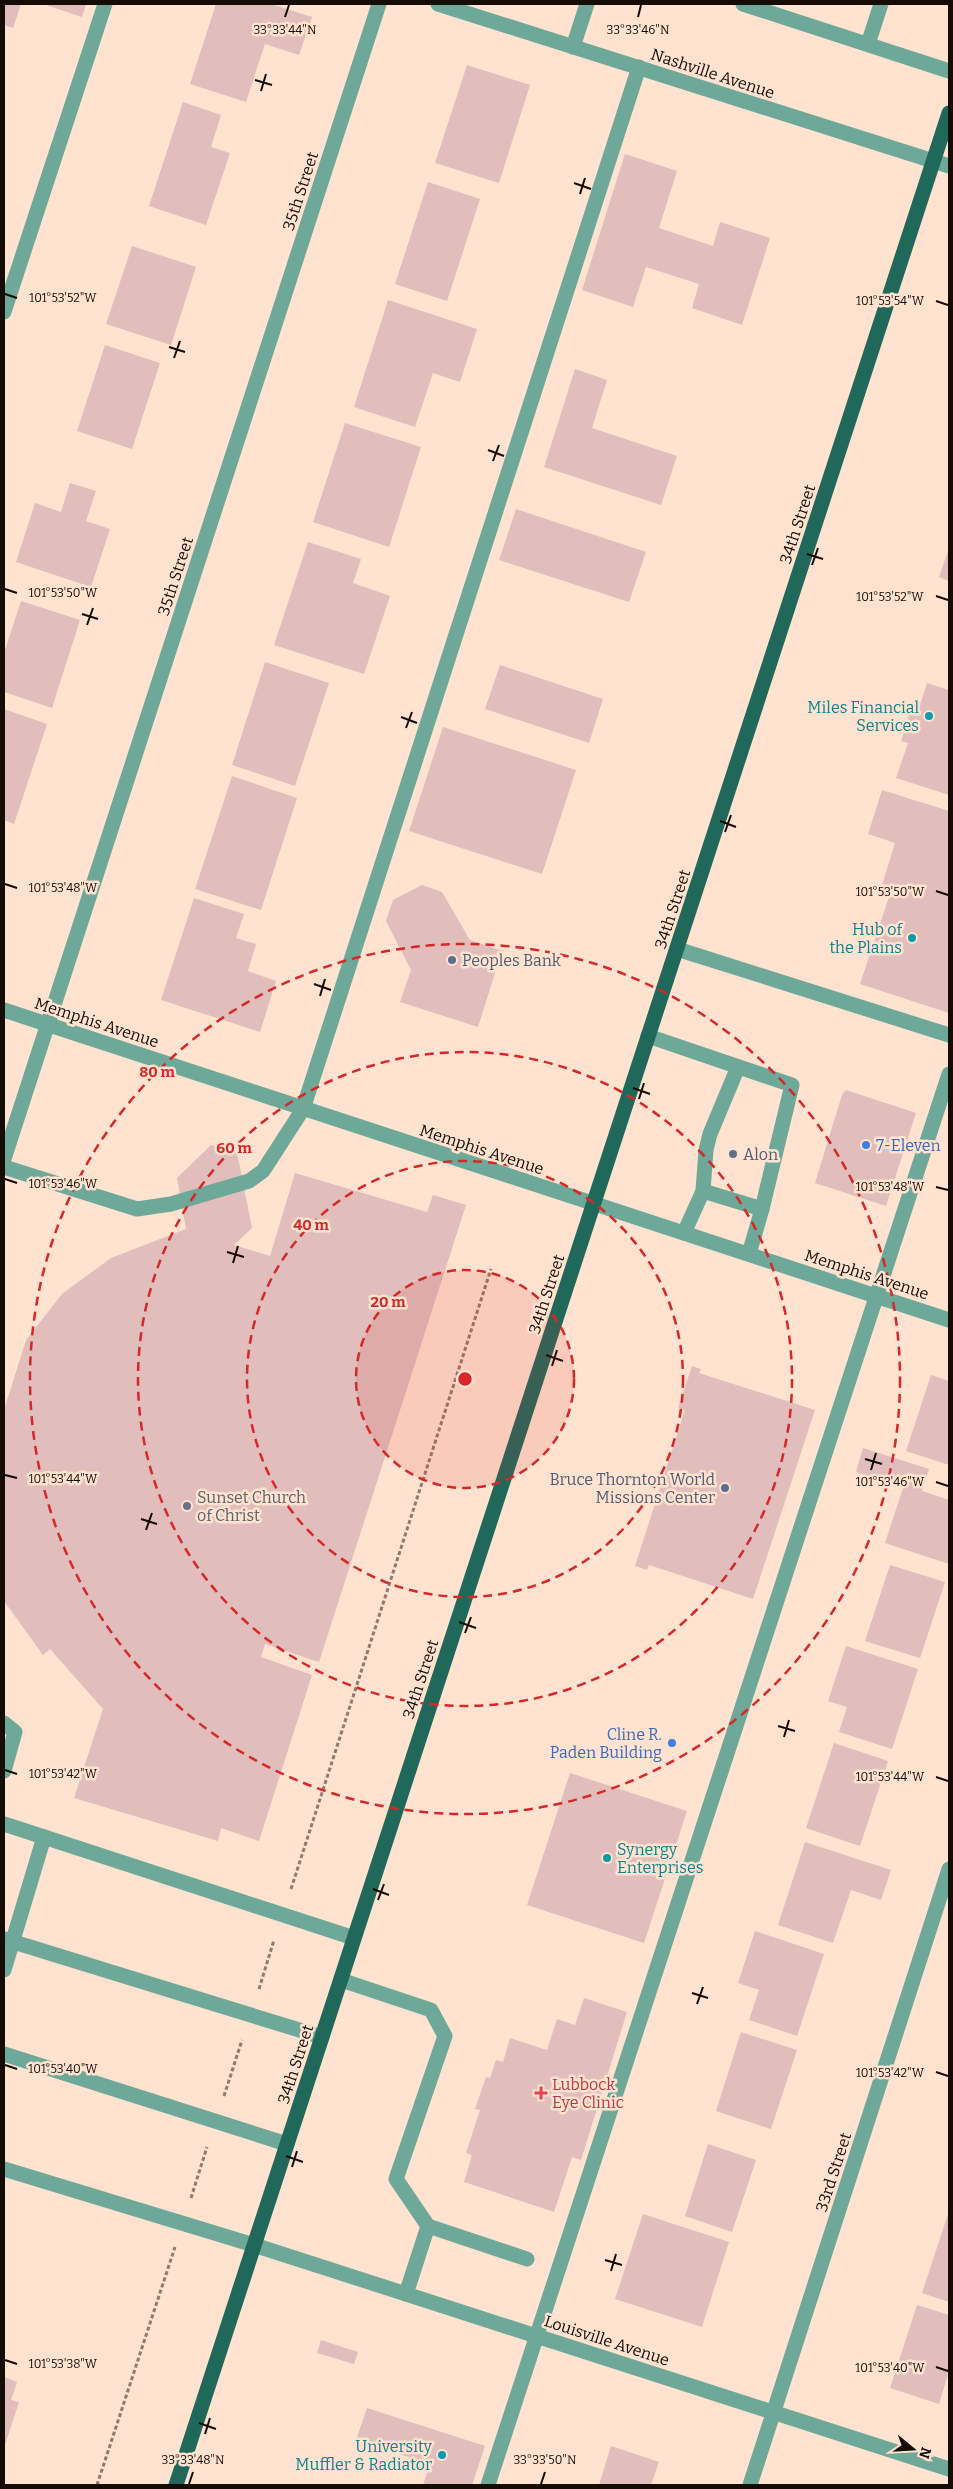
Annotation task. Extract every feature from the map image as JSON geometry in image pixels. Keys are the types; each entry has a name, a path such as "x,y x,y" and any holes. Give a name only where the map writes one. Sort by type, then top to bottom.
{"main road":[{"name":"34th Street","path":"176,2485 949,113"}],"street":[{"path":"4,312 105,4"},
{"name":"35th Street","path":"4,1160 379,4"},
{"name":"Nashville Avenue","path":"438,4 949,166"},
{"path":"574,47 587,4"},
{"path":"743,4 949,71"},
{"path":"868,44 881,4"},
{"path":"4,1167 137,1209 171,1204 249,1181 264,1171 303,1109 638,67"},
{"path":"677,949 949,1035"},
{"name":"Memphis Avenue","path":"4,1010 949,1320"},
{"path":"648,1036 792,1085 762,1209 749,1254"},
{"path":"684,1233 703,1190 706,1150 710,1134 738,1067"},
{"path":"488,2485 949,1074"},
{"path":"703,1190 762,1209"},
{"path":"4,1723 15,1732 4,1771"},
{"path":"4,1824 354,1938"},
{"path":"4,1970 8,1941 44,1837"},
{"name":"33rd Street","path":"750,2485 949,1869"},
{"path":"8,1941 322,2038"},
{"path":"341,1980 431,2010 444,2036 396,2180 428,2226 527,2259"},
{"path":"4,2054 287,2144"},
{"name":"Louisville Avenue","path":"4,2169 254,2245 949,2469"},
{"path":"406,2294 428,2226"}],"path":[{"path":"97,2485 491,1269"}],"building":[{"path":"4,4 21,4 13,28 4,25"},
{"path":"43,4 86,4 82,17"},
{"path":"216,4 271,4 312,17 299,55 265,44 246,102 190,84"},
{"path":"467,65 530,85 499,183 435,163"},
{"path":"183,102 221,115 211,147 230,153 206,225 149,206"},
{"path":"625,154 677,171 659,228 713,246 720,222 770,238 742,325 692,308 699,284 646,267 633,307 582,290"},
{"path":"428,182 480,199 447,301 395,284"},
{"path":"132,246 196,267 171,345 106,324"},
{"path":"388,300 477,329 460,382 433,373 415,427 354,407"},
{"path":"105,345 160,363 132,449 77,431"},
{"path":"575,369 607,380 592,428 677,456 661,505 544,467"},
{"path":"345,423 421,447 389,547 313,522"},
{"path":"70,483 96,491 86,521 110,529 91,587 16,562 35,503 61,512"},
{"path":"516,509 646,552 629,602 499,560"},
{"path":"308,542 361,559 353,583 390,596 364,674 274,645"},
{"path":"949,548 949,581 939,577"},
{"path":"21,601 80,620 52,708 4,692 4,653"},
{"path":"265,662 329,683 295,786 232,765"},
{"path":"500,665 603,699 589,743 485,709"},
{"path":"927,683 949,690 949,795 896,778 908,743 901,741 912,706 919,708"},
{"path":"4,709 47,724 14,824 4,820"},
{"path":"443,727 576,770 542,874 409,831"},
{"path":"232,776 297,798 261,910 195,889"},
{"name":"Hub of the Plains","path":"882,790 949,811 949,1013 860,984 891,891 881,888 895,843 868,834"},
{"name":"Peoples Bank","path":"422,885 442,892 470,940 502,951 478,1027 400,1002 411,970 386,921 393,900"},
{"path":"194,898 244,914 236,938 256,944 248,971 276,981 260,1032 161,1000"},
{"name":"7-Eleven","path":"846,1090 916,1113 886,1206 815,1183 842,1095"},
{"name":"Sunset Church of Christ","path":"211,1145 237,1153 252,1228 234,1245 270,1256 295,1173 427,1212 433,1195 466,1205 319,1662 265,1644 261,1657 312,1675 259,1841 221,1828 218,1841 74,1798 103,1709 50,1649 43,1655 4,1601 4,1410 26,1340 62,1294 111,1258 186,1229 177,1178"},
{"name":"Bruce Thornton World Missions Center","path":"692,1366 701,1369 699,1373 815,1410 753,1599 649,1565 647,1570 635,1566 685,1410 678,1408"},
{"path":"931,1375 949,1381 949,1465 906,1451"},
{"path":"863,1448 929,1469 922,1491 949,1500 949,1564 885,1543 903,1488 856,1472"},
{"path":"890,1565 945,1582 920,1658 865,1641"},
{"path":"846,1646 918,1669 892,1749 839,1732 847,1707 828,1701"},
{"path":"834,1743 888,1761 860,1846 806,1828"},
{"name":"Synergy Enterprises","path":"570,1773 687,1811 644,1943 527,1905"},
{"path":"805,1842 891,1870 881,1900 851,1890 833,1943 778,1925"},
{"path":"755,1931 824,1954 797,2036 749,2020 759,1990 738,1983"},
{"name":"Lubbock Eye Clinic","path":"584,1998 627,2012 581,2160 572,2157 554,2212 464,2182 472,2155 466,2153 480,2110 475,2109 486,2077 490,2078 496,2060 503,2062 510,2038 547,2050 557,2019 575,2025"},
{"path":"741,2032 797,2050 771,2129 716,2111"},
{"path":"708,2144 756,2160 732,2232 685,2216"},
{"path":"949,2211 949,2302 922,2293"},
{"path":"643,2214 729,2242 702,2327 615,2299"},
{"path":"917,2305 949,2315 949,2371 939,2404 890,2388"},
{"path":"321,2340 358,2352 354,2364 317,2353"},
{"path":"4,2377 17,2382 11,2400 19,2402 4,2448"},
{"name":"University Muffler & Radiator","path":"367,2408 485,2446 472,2485 423,2485 430,2464 356,2440"},
{"path":"611,2446 659,2462 651,2485 599,2485"}],"place":[{"name":"Miles Financial Services","path":"929,716"},
{"name":"Hub of the Plains","path":"912,938"},
{"name":"Peoples Bank","path":"452,960"},
{"name":"7-Eleven","path":"866,1145"},
{"name":"Alon","path":"733,1154"},
{"name":"Bruce Thornton World Missions Center","path":"725,1488"},
{"name":"Sunset Church of Christ","path":"187,1506"},
{"name":"Cline R. Paden Building","path":"672,1743"},
{"name":"Synergy Enterprises","path":"607,1858"},
{"name":"Lubbock Eye Clinic","path":"541,2093"},
{"name":"University Muffler & Radiator","path":"442,2455"}]}
